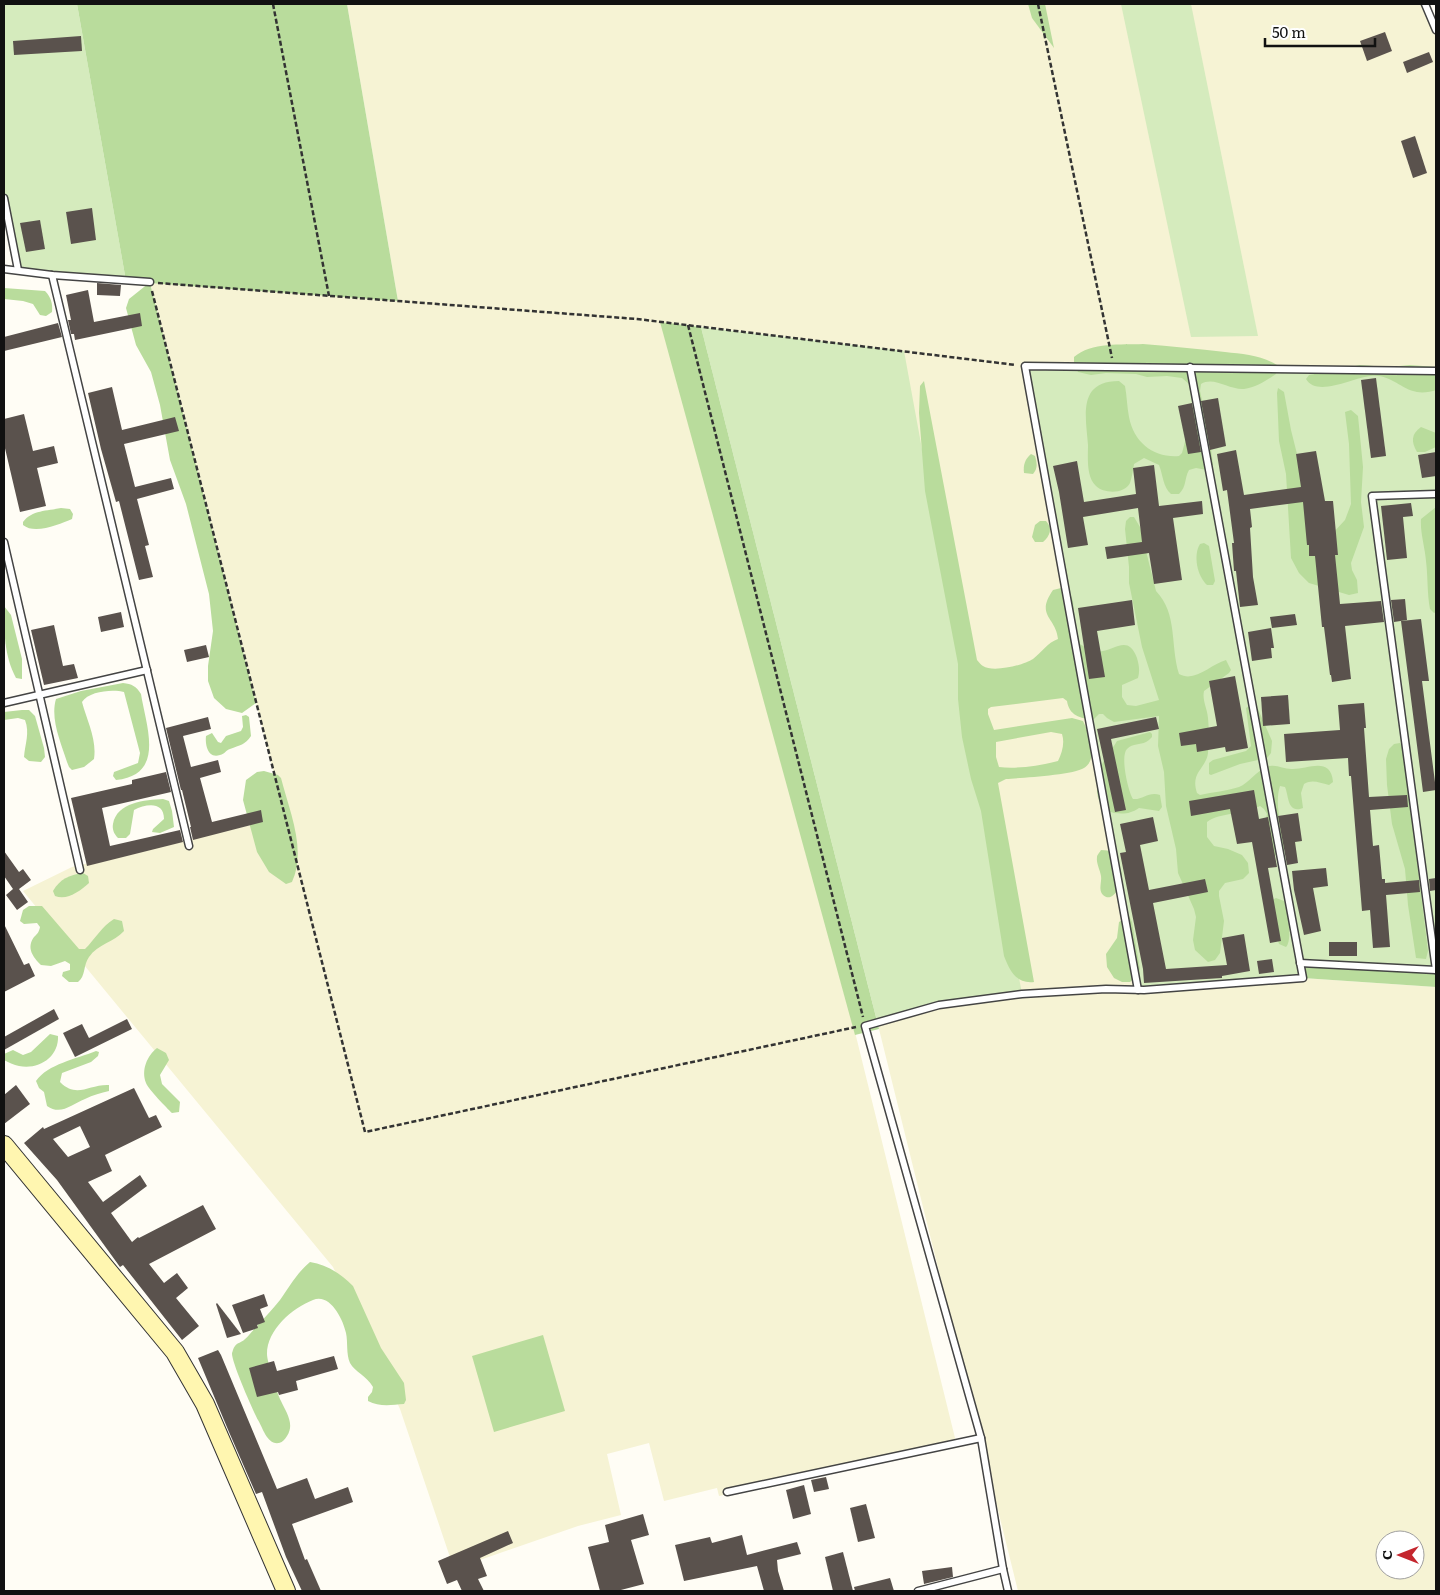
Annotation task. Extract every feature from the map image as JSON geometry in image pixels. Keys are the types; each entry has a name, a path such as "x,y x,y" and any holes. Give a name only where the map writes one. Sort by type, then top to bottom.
{"main road":[{"path":"4,1145 175,1352 204,1404 286,1591"}],"lane":[{"path":"1425,4 1436,30"},
{"path":"4,198 18,270"},
{"path":"4,269 52,275 150,282"},
{"path":"52,275 189,846"},
{"path":"1138,990 1025,366 1436,371"},
{"path":"1008,1591 981,1438 865,1026 939,1006 1022,994 1106,989 1138,990 1303,978 1190,368"},
{"path":"1300,963 1436,970 1372,496 1436,494"},
{"path":"4,542 80,870"},
{"path":"4,703 147,670"},
{"path":"727,1492 981,1438"},
{"path":"918,1591 1003,1570"}],"path":[{"path":"273,4 329,296"},
{"path":"1038,4 1114,367"},
{"path":"688,325 865,1026 365,1132 150,282 637,319 688,325 1025,366"}],"shaded area":[{"path":"347,4 1425,4 1436,30 1436,371 1303,978 1436,987 1436,1591 1018,1591 877,1021 903,351 688,325 854,1028 957,1446 719,1496 717,1488 664,1501 649,1443 607,1454 621,1515 578,1526 454,1569 400,1409 333,1267 23,891 72,867 285,817 150,282 398,301"}],"green space":[{"path":"4,4 77,4 126,281 18,270 4,198"},
{"path":"77,4 347,4 398,301 150,283 256,703 242,713 226,709 214,698 208,681 213,631 209,594 186,504 170,460 160,405 151,372 136,345 126,308 129,299 149,283 126,281"},
{"path":"1028,4 1045,4 1054,48 1032,18"},
{"path":"1121,4 1191,4 1258,336 1191,337"},
{"path":"4,288 45,291 51,301 52,312 46,316 40,315 33,304 4,299"},
{"path":"660,322 701,327 879,1029 855,1035"},
{"path":"701,327 904,351 1022,994 939,1005 877,1021"},
{"path":"1143,344 1245,354 1265,359 1277,365 1276,374 1261,383 1244,389 1233,388 1216,382 1201,384 1200,391 1209,432 1213,465 1207,470 1196,468 1189,470 1179,494 1171,494 1168,491 1159,465 1144,458 1134,464 1130,483 1119,491 1114,492 1100,489 1093,482 1089,472 1086,423 1087,403 1090,394 1096,387 1106,383 1119,381 1125,386 1128,413 1132,426 1135,434 1146,447 1170,456 1179,456 1182,453 1194,408 1189,384 1182,378 1106,373 1091,375 1078,372 1074,363 1074,357 1089,349 1107,345"},
{"path":"1360,365 1436,367 1436,390 1417,392 1405,388 1390,379 1378,376 1364,377 1327,387 1318,387 1306,379 1309,375"},
{"path":"1025,366 1436,371 1436,970 1138,990"},
{"path":"924,381 977,660 982,665 994,669 1023,664 1033,659 1048,645 1058,639 1046,611 1046,606 1053,590 1061,588 1070,593 1073,601 1075,623 1080,644 1094,651 1107,650 1124,645 1129,646 1133,650 1138,661 1139,673 1138,678 1122,685 1122,697 1127,705 1136,706 1159,700 1142,647 1129,583 1125,529 1126,521 1130,517 1134,517 1140,527 1156,591 1163,600 1171,620 1179,674 1185,676 1197,675 1226,660 1231,670 1204,691 1209,735 1208,753 1195,780 1197,793 1200,795 1239,787 1259,771 1270,766 1290,769 1323,766 1331,774 1333,782 1329,785 1313,782 1304,784 1301,793 1303,808 1294,809 1291,806 1285,787 1280,786 1278,809 1285,848 1277,855 1273,856 1264,827 1267,814 1260,806 1207,822 1207,837 1214,846 1242,855 1248,863 1249,873 1243,879 1225,883 1219,891 1224,921 1220,953 1215,960 1208,962 1195,950 1193,940 1196,917 1178,873 1176,849 1166,806 1164,772 1158,746 1159,716 1114,722 1103,714 1099,714 1094,719 1084,718 1073,713 1067,701 1063,698 991,707 988,709 994,730 1072,718 1083,721 1088,732 1092,752 1089,764 1084,768 1069,773 1006,779 998,783 1034,982 1018,979 1009,967 1004,956 981,811 971,779 962,737 958,699 958,664 925,491 919,413 920,386","holes":["1051,732 1062,734 1063,748 1058,761 1028,767 999,767 996,757 996,742"]},
{"path":"1278,388 1284,392 1291,430 1316,530 1333,533 1345,520 1351,504 1349,444 1345,412 1351,410 1358,416 1363,467 1361,502 1364,527 1351,563 1357,580 1358,593 1349,595 1309,583 1299,573 1291,558 1286,474 1279,441"},
{"path":"1421,427 1436,433 1436,447 1425,452 1417,452 1413,438 1415,432"},
{"path":"1031,454 1035,456 1036,470 1033,474 1024,473 1025,462"},
{"path":"1436,507 1436,612 1434,613 1430,609 1429,603 1421,519"},
{"path":"61,508 70,509 73,514 72,519 41,529 28,528 23,525 27,518 35,513"},
{"path":"1040,521 1046,521 1050,532 1043,542 1035,542 1032,537 1035,525"},
{"path":"1204,543 1209,546 1215,581 1213,585 1207,585 1197,565 1198,549 1200,544"},
{"path":"4,606 11,615 22,659 22,679 16,678 9,661 5,634"},
{"path":"123,683 133,686 141,694 149,747 147,759 142,769 132,776 116,780 113,776 114,772 138,763 140,753 124,692 114,691 95,693 85,698 82,702 93,737 94,759 84,767 72,770 67,762 55,723 56,699 81,691"},
{"path":"1249,706 1258,709 1272,741 1271,753 1267,758 1209,774 1209,763 1213,760 1246,751 1251,746 1246,708"},
{"path":"29,710 35,716 44,748 45,757 41,762 29,761 24,757 27,734 25,720 18,718 4,720 4,712"},
{"path":"246,715 249,717 251,736 249,739 222,754 216,756 210,753 206,743 206,736 212,733 218,742 221,743 226,736 241,731 243,727 242,716"},
{"path":"1150,732 1152,737 1148,741 1127,749 1124,759 1125,774 1133,799 1153,794 1160,795 1162,807 1159,811 1139,808 1124,813 1107,811 1099,801 1097,794 1099,773 1104,760 1117,741"},
{"path":"1400,743 1403,747 1428,951 1426,959 1416,958 1405,869 1392,824 1387,785 1386,759 1389,749 1394,744"},
{"path":"264,771 278,775 281,778 295,830 298,857 296,870 292,882 286,884 269,872 257,852 243,800 246,780 257,772"},
{"path":"163,799 169,801 174,827 160,833 152,832 164,819 161,809 149,805 134,810 130,834 126,838 118,838 114,833 113,824 120,811 140,802"},
{"path":"1101,850 1110,851 1114,854 1122,873 1118,889 1110,897 1103,895 1101,891 1101,876 1097,855"},
{"path":"83,873 88,876 89,883 69,896 55,896 53,891 62,881 69,876"},
{"path":"1276,898 1284,901 1287,911 1289,938 1286,947 1279,944 1269,910 1270,901"},
{"path":"29,906 42,906 79,949 85,949 102,929 114,919 122,921 124,931 93,953 87,960 81,980 69,982 62,976 63,972 70,970 70,964 65,961 51,966 41,965 33,956 31,945 40,927 37,923 24,924 20,921 23,910"},
{"path":"1129,916 1132,922 1140,969 1138,975 1130,982 1122,982 1114,978 1107,967 1106,954 1117,938 1119,922"},
{"path":"1300,963 1436,970 1436,987 1303,978"},
{"path":"50,1034 58,1036 55,1050 51,1056 40,1064 26,1067 4,1060 4,1054 13,1050 23,1055 31,1052"},
{"path":"157,1048 166,1053 169,1060 160,1075 162,1084 180,1102 179,1112 172,1113 147,1086 144,1073 146,1064 150,1055"},
{"path":"96,1051 99,1052 98,1056 91,1062 62,1073 60,1082 72,1090 109,1085 109,1091 91,1096 62,1109 52,1109 47,1106 44,1092 39,1088 36,1081 41,1075 55,1066"},
{"path":"310,1262 333,1270 353,1286 381,1348 404,1383 406,1400 404,1404 390,1405 381,1405 368,1401 373,1387 350,1363 346,1333 339,1315 325,1300 313,1300 297,1308 282,1321 276,1328 268,1345 267,1358 270,1370 290,1423 289,1432 283,1441 275,1443 268,1439 255,1415 238,1375 232,1353 236,1345 243,1341 272,1310 297,1276"},
{"path":"543,1335 565,1411 494,1432 472,1356"}],"building":[{"path":"1385,32 1392,51 1367,61 1360,41"},
{"path":"81,36 82,51 14,55 13,41"},
{"path":"1429,52 1433,62 1407,73 1403,62"},
{"path":"1415,136 1427,173 1413,178 1401,141"},
{"path":"92,208 96,240 71,244 66,212"},
{"path":"40,220 45,249 26,252 20,223"},
{"path":"97,283 121,285 120,296 97,295"},
{"path":"88,290 94,322 140,313 142,326 75,340 74,334 71,334 68,320 71,320 66,295"},
{"path":"58,323 62,337 4,351 4,337"},
{"path":"1376,378 1386,456 1371,458 1361,380"},
{"path":"112,387 122,430 175,417 179,431 124,444 135,487 171,478 174,489 137,499 149,545 145,546 153,577 139,580 119,501 116,502 101,449 88,393"},
{"path":"1218,398 1226,446 1210,450 1201,401"},
{"path":"1192,403 1201,452 1188,454 1178,406"},
{"path":"24,414 33,451 54,446 58,463 37,468 46,506 20,512 4,444 4,419"},
{"path":"1236,450 1244,495 1301,487 1296,454 1316,451 1325,501 1333,501 1338,555 1335,555 1340,604 1381,601 1384,622 1345,626 1351,679 1332,682 1330,675 1324,627 1322,627 1315,556 1309,556 1303,502 1250,509 1253,577 1258,605 1240,607 1236,571 1234,571 1232,543 1234,543 1227,490 1223,491 1217,454"},
{"path":"1436,452 1436,476 1422,478 1418,455"},
{"path":"1077,461 1084,502 1136,494 1133,468 1154,465 1159,506 1202,501 1203,514 1173,518 1182,580 1154,584 1149,553 1107,559 1105,547 1142,542 1138,508 1083,517 1088,545 1068,548 1053,466"},
{"path":"1411,503 1413,516 1403,517 1407,558 1387,560 1381,506"},
{"path":"1405,599 1407,620 1394,622 1391,600"},
{"path":"1132,600 1135,625 1097,631 1105,677 1089,679 1078,608"},
{"path":"121,612 124,627 101,632 98,617"},
{"path":"1295,614 1297,625 1272,628 1270,617"},
{"path":"1421,619 1429,681 1422,681 1436,790 1423,792 1401,621"},
{"path":"54,625 63,666 74,664 78,678 44,685 31,630"},
{"path":"1271,628 1274,648 1271,648 1272,658 1252,661 1248,632"},
{"path":"206,645 209,657 187,662 184,650"},
{"path":"1235,676 1248,748 1226,752 1225,747 1197,752 1196,744 1181,746 1179,733 1217,726 1209,681"},
{"path":"1288,695 1290,724 1263,726 1261,697"},
{"path":"1364,703 1369,797 1407,795 1408,807 1370,810 1373,846 1379,845 1382,879 1385,879 1385,883 1419,880 1420,892 1386,895 1390,947 1373,948 1370,910 1362,911 1348,758 1286,762 1284,734 1340,730 1338,705"},
{"path":"208,717 211,729 183,736 191,767 218,760 221,772 200,778 212,822 261,810 263,822 193,840 166,728"},
{"path":"1156,717 1159,729 1111,739 1126,810 1115,812 1097,729"},
{"path":"166,772 171,792 102,808 110,846 180,830 183,842 87,866 71,798 132,784 132,780"},
{"path":"1254,790 1259,819 1268,817 1277,867 1268,868 1281,941 1270,943 1252,842 1237,844 1230,809 1191,816 1189,801"},
{"path":"1298,813 1302,841 1295,842 1298,863 1287,865 1278,816"},
{"path":"1153,817 1158,841 1140,845 1149,890 1205,879 1208,892 1153,903 1166,969 1227,965 1222,938 1244,934 1250,971 1222,976 1222,978 1144,983 1143,969 1120,853 1126,852 1120,824"},
{"path":"4,851 19,872 23,869 31,880 19,889 28,902 17,910 6,895 13,889 4,876"},
{"path":"1326,868 1328,886 1313,888 1321,931 1304,935 1294,890 1292,871"},
{"path":"1436,878 1436,890 1430,891 1429,879"},
{"path":"4,924 24,965 29,963 35,976 4,992"},
{"path":"1329,942 1357,942 1357,956 1329,956"},
{"path":"1272,959 1274,972 1259,974 1257,961"},
{"path":"54,1009 59,1019 4,1050 4,1037"},
{"path":"127,1019 132,1029 75,1057 63,1033 82,1024 89,1038"},
{"path":"16,1085 30,1104 4,1124 4,1095"},
{"path":"134,1088 149,1118 156,1115 162,1127 105,1155 112,1171 88,1182 103,1202 140,1175 147,1186 111,1213 132,1242 138,1237 203,1205 216,1229 149,1264 164,1283 177,1273 188,1288 176,1298 199,1326 182,1340 123,1265 120,1267 57,1180 24,1143 43,1127 44,1129","holes":["80,1126 90,1147 68,1157 53,1139"]},
{"path":"264,1294 268,1306 260,1309 265,1322 257,1325 258,1328 243,1333 232,1305"},
{"path":"217,1303 241,1334 227,1338"},
{"path":"218,1350 277,1489 307,1478 315,1499 348,1487 353,1502 292,1524 305,1560 307,1559 321,1591 302,1591 286,1557 262,1492 256,1494 229,1432 198,1358"},
{"path":"334,1356 338,1369 296,1381 298,1390 279,1395 278,1392 257,1397 249,1368 274,1361 277,1371"},
{"path":"826,1477 829,1489 814,1492 811,1480"},
{"path":"804,1485 811,1514 793,1519 786,1490"},
{"path":"866,1504 875,1538 858,1542 850,1508"},
{"path":"643,1514 649,1535 631,1540 644,1584 617,1591 600,1591 588,1547 609,1542 605,1525"},
{"path":"508,1531 513,1543 480,1558 487,1576 478,1579 484,1591 462,1591 457,1580 447,1584 438,1561"},
{"path":"742,1535 747,1555 797,1542 801,1554 777,1560 784,1591 764,1591 757,1566 684,1581 675,1545 710,1537 712,1543"},
{"path":"843,1552 853,1591 833,1591 825,1557"},
{"path":"952,1567 953,1577 924,1584 922,1571"},
{"path":"890,1578 894,1591 855,1591 854,1587"}]}
